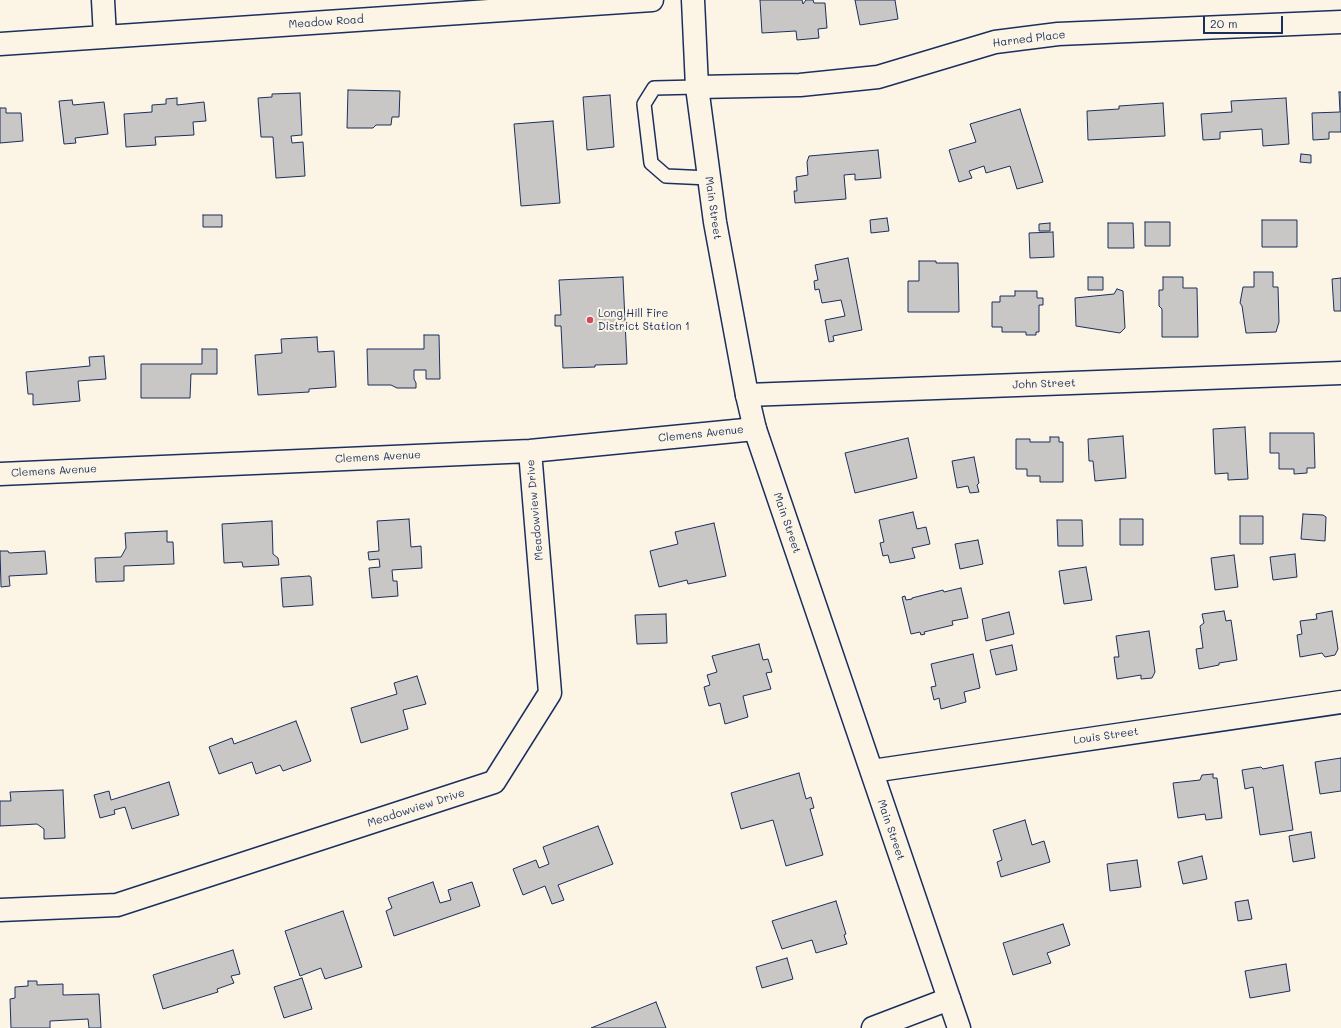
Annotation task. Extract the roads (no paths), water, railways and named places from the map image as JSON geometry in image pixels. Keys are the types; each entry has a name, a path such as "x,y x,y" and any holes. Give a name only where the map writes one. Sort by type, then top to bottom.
{"street":[{"path":"103,0 105,37"},
{"name":"Meadow Road","path":"0,44 652,0"},
{"name":"Main Street","path":"693,0 697,86 714,222 747,395 755,428 959,1028"},
{"name":"Harned Place","path":"697,86 800,85 878,77 994,42 1058,34 1341,22"},
{"name":"John Street","path":"747,395 1341,373"},
{"name":"Clemens Avenue","path":"0,474 530,451 755,428"},
{"name":"Meadowview Drive","path":"0,910 117,905 494,782 550,693 530,451"},
{"name":"Louis Street","path":"872,771 1341,702"},
{"path":"873,1028 948,998"}],"lane":[{"path":"697,86 654,88 644,104 650,156 651,163 666,176 709,178"}],"place":[{"name":"Long Hill Fire District Station 1","path":"590,320"}]}
